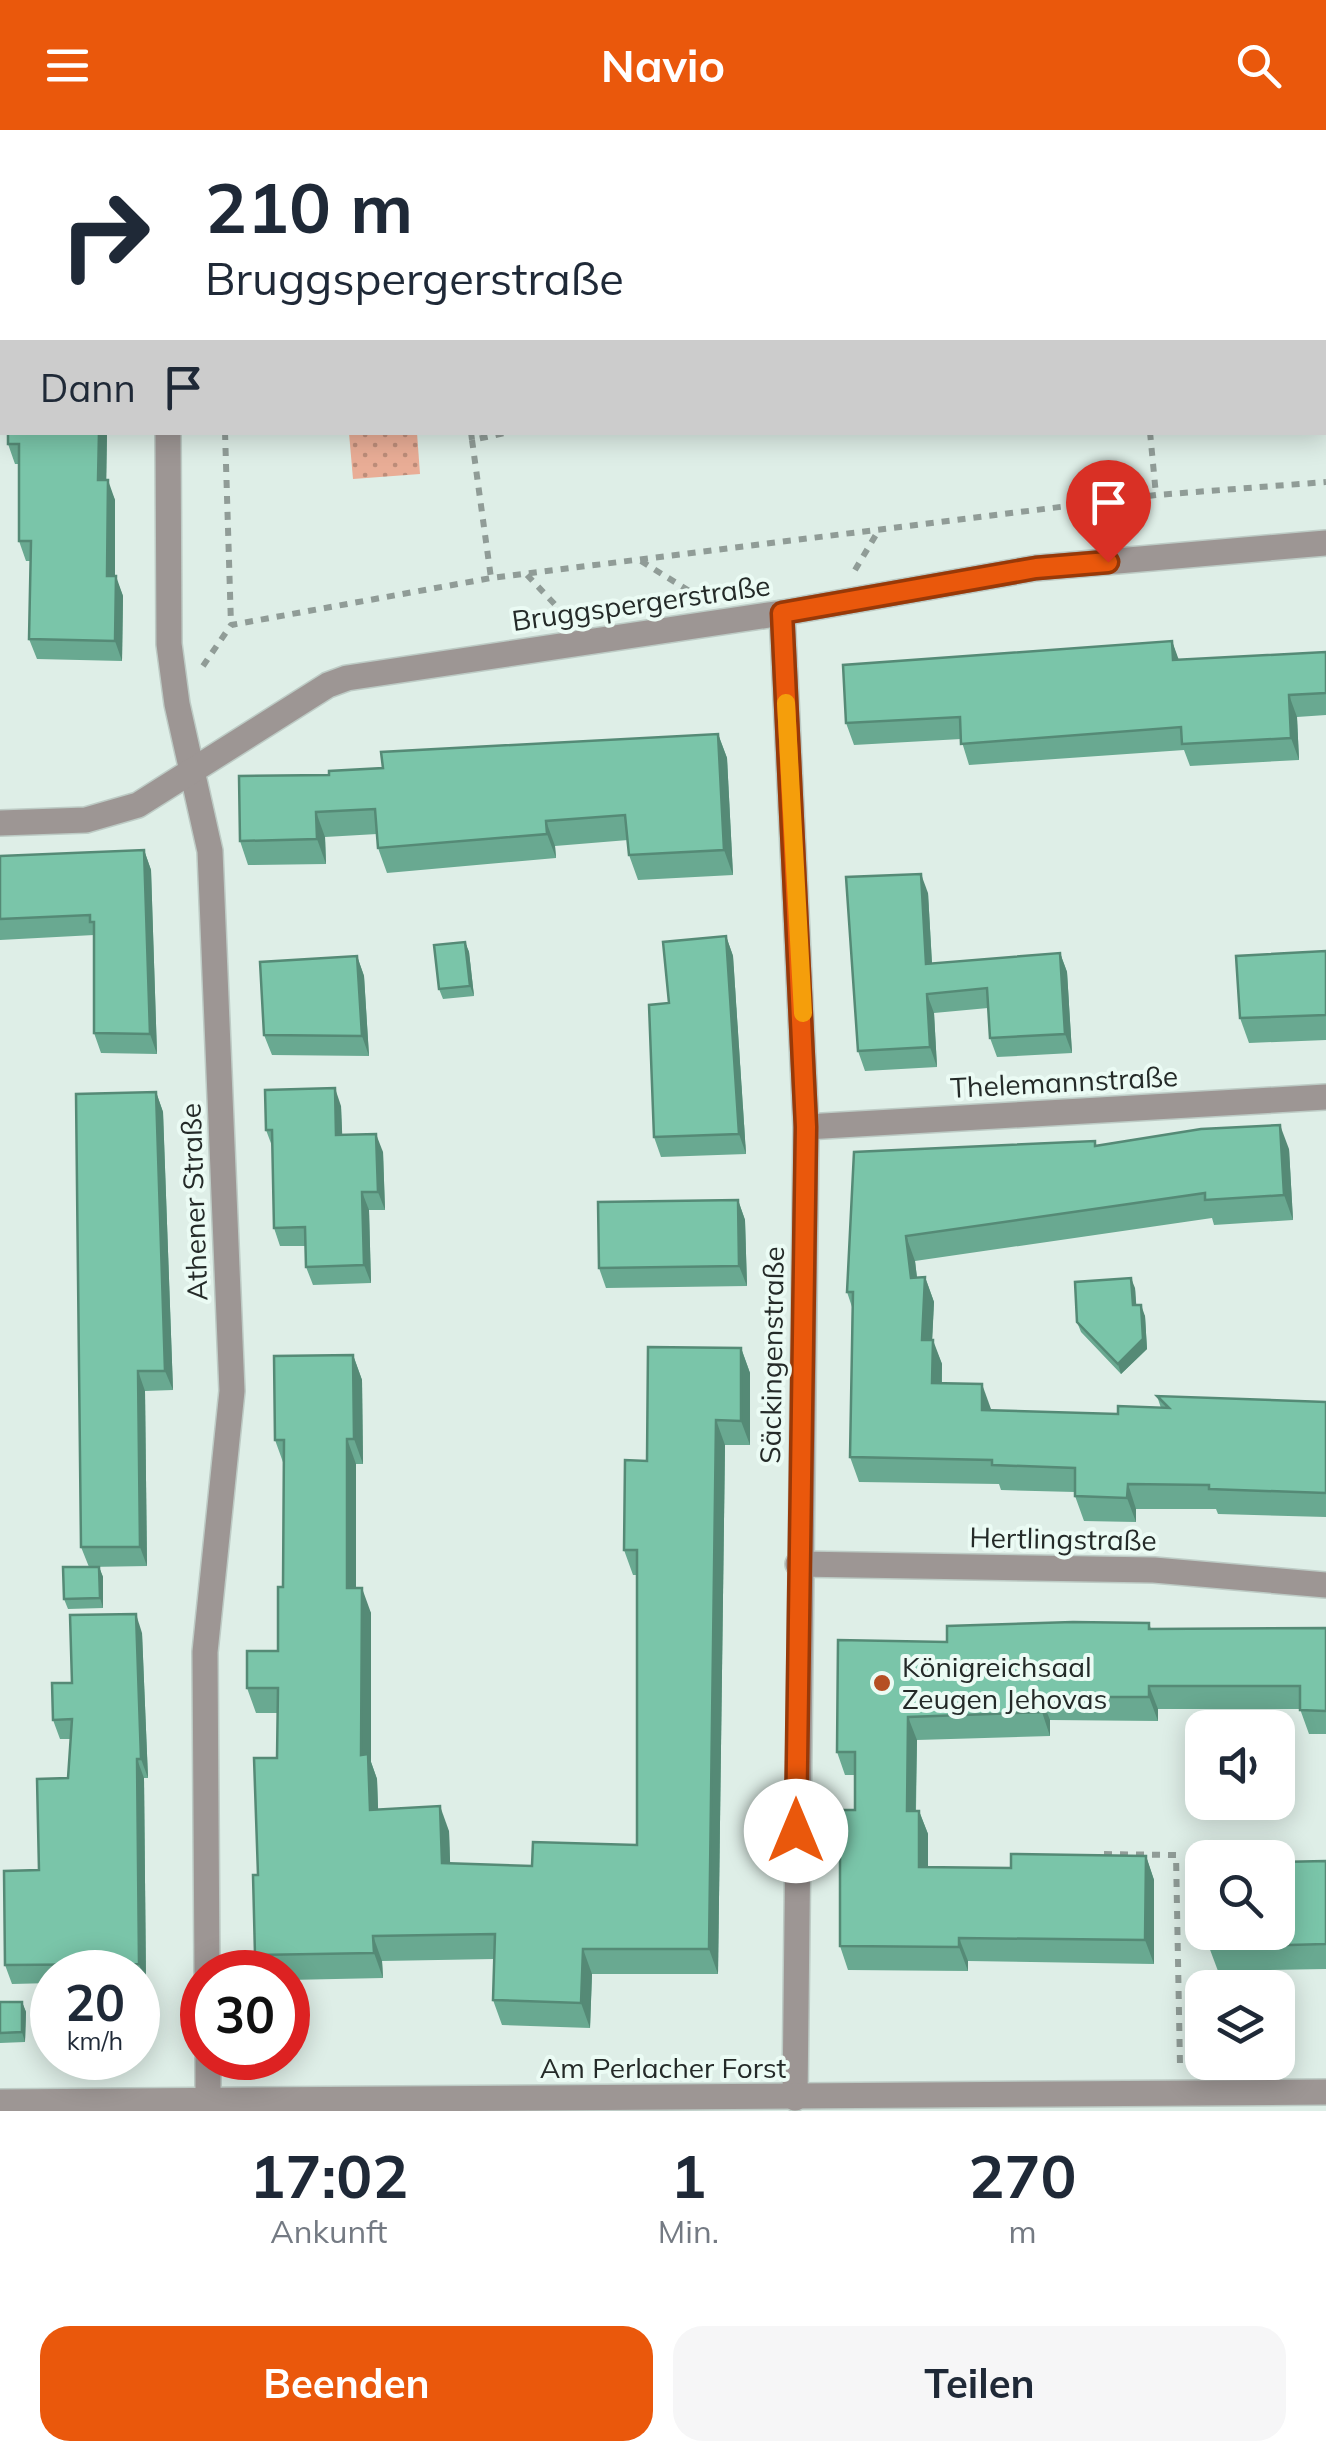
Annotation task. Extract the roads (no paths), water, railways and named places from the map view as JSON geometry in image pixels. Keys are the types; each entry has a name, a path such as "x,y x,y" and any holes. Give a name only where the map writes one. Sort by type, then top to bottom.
{"street":[{"name":"Athener Straße","path":"168,435 169,644 176,704 210,852 232,1391 206,1652 208,1950"},
{"name":"Bruggspergerstraße","path":"0,823 114,814 328,685 347,678 782,613 1036,568 1326,543"},
{"name":"Säckingenstraße","path":"782,613 806,1127 794,2098"},
{"name":"Thelemannstraße","path":"806,1127 1326,1097"},
{"name":"Hertlingstraße","path":"798,1564 1154,1570 1326,1584"},
{"path":"208,2080 208,2097"},
{"name":"Am Perlacher Forst","path":"0,2102 208,2097 794,2098 1326,2092"}],"place":[{"name":"Königreichsaal Zeugen Jehovas","path":"882,1683"}]}
